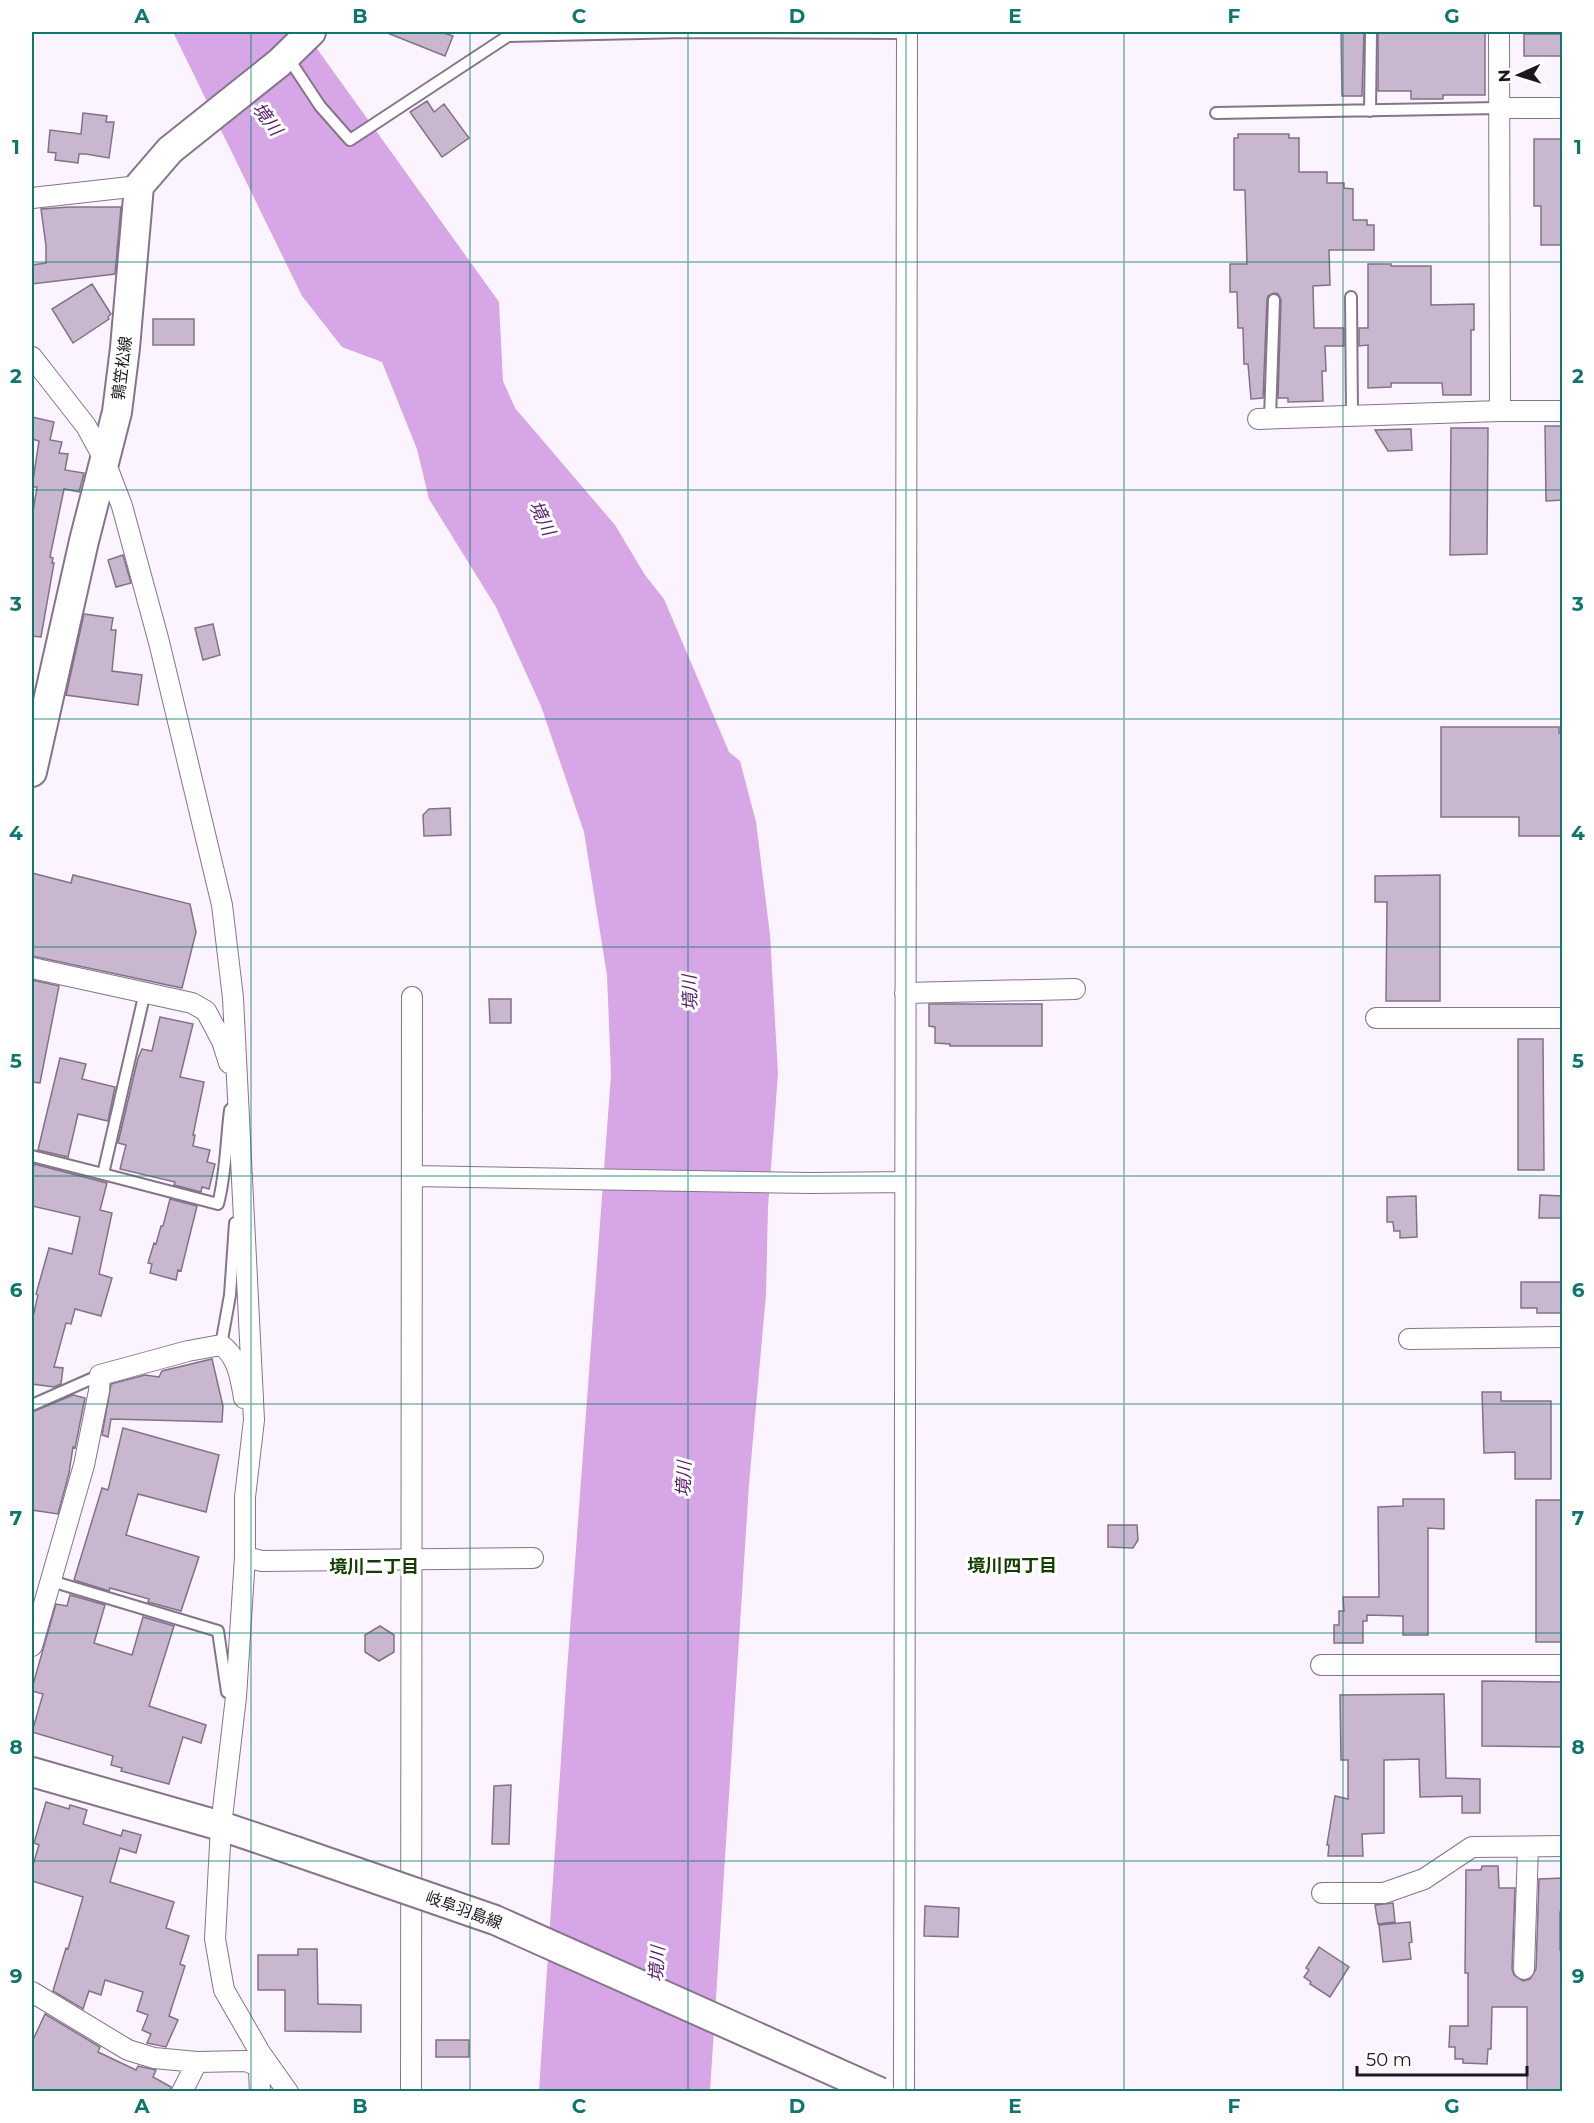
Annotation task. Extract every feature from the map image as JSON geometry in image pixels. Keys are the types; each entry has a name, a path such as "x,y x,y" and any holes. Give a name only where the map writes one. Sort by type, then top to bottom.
{"main road":[{"path":"139,186 170,150 283,59 311,32"},
{"name":"鶉笠松線","path":"32,772 104,459 117,412 124,359 139,186"},
{"name":"岐阜羽島線","path":"32,1772 221,1826 495,1920 880,2091"}],"street":[{"path":"904,2091 907,32"},
{"path":"1499,32 1500,411"},
{"path":"1498,108 1563,108"},
{"path":"32,198 139,186"},
{"path":"32,357 86,426 104,459 122,506 159,642 222,905 233,998 254,1420 245,1497 245,1557 236,1697 221,1826 215,1939 224,1990 259,2058 288,2091"},
{"path":"1264,418 1563,411"},
{"path":"32,968 192,1003 206,1011 222,1041 230,1066 236,1074"},
{"path":"905,993 1075,988"},
{"path":"411,2091 412,997"},
{"path":"1376,1018 1563,1018"},
{"path":"412,1176 810,1183 905,1182"},
{"path":"1409,1339 1563,1337"},
{"path":"32,1646 84,1465 99,1391 100,1375 188,1351 221,1345 229,1350 240,1375 247,1414 254,1420"},
{"path":"245,1557 262,1560 533,1558"},
{"path":"1321,1665 1563,1665"},
{"path":"1524,1969 1527,1846"},
{"path":"1322,1893 1384,1893 1424,1879 1472,1847 1563,1846"},
{"path":"32,1992 128,2050 154,2058 197,2062 246,2061 259,2058"},
{"path":"259,2058 260,2091"},
{"path":"182,2091 197,2062"}],"lane":[{"path":"283,59 350,140 508,36 685,32 907,32"},
{"path":"1370,111 1371,32"},
{"path":"1216,113 1498,108"},
{"path":"1352,297 1352,416"},
{"path":"1264,418 1274,300"},
{"path":"104,1174 145,992"},
{"path":"32,1156 218,1204 224,1183 225,1145 230,1110 237,1101"},
{"path":"221,1345 230,1295 236,1222 244,1224"},
{"path":"32,1405 100,1375"},
{"path":"51,1581 218,1631 227,1692 236,1697"}],"water":[{"name":"境川","path":"173,32 305,32 499,302 503,381 515,408 615,525 645,575 664,599 729,752 740,761 756,822 770,935 778,1073 768,1208 766,1294 749,1484 710,2091 539,2091 566,1684 611,1075 607,975 584,832 541,706 496,607 429,499 417,449 382,362 342,347 302,296"}],"building":[{"path":"385,32 441,32 453,36 445,56"},
{"path":"1341,32 1364,32 1362,96 1342,96"},
{"path":"1378,32 1485,32 1485,95 1443,95 1443,99 1411,99 1411,91 1378,91"},
{"path":"1524,34 1563,34 1563,56 1524,56"},
{"path":"427,101 434,112 444,104 469,138 442,157 410,112"},
{"path":"83,113 107,116 106,122 114,122 109,158 79,154 78,163 55,160 56,153 48,152 50,130 81,134"},
{"path":"1238,134 1289,134 1289,138 1299,138 1299,172 1327,172 1327,183 1344,183 1344,188 1353,189 1353,220 1367,220 1367,225 1374,225 1374,250 1329,250 1330,285 1313,286 1314,328 1344,328 1344,346 1325,346 1326,371 1322,371 1323,401 1288,402 1288,398 1278,398 1281,300 1278,294 1274,293 1268,296 1267,300 1263,398 1251,399 1248,364 1244,364 1243,328 1238,328 1237,292 1230,292 1230,264 1247,264 1245,190 1234,190 1234,138 1238,138"},
{"path":"1534,139 1563,139 1563,245 1541,245 1541,206 1534,206"},
{"path":"121,207 115,274 32,284 32,265 46,263 41,209"},
{"path":"1368,264 1431,266 1431,305 1474,304 1474,330 1471,330 1471,395 1443,395 1442,383 1391,383 1391,387 1368,388 1368,345 1359,346 1359,328 1368,328"},
{"path":"92,284 111,314 109,319 73,343 52,309"},
{"path":"153,319 194,319 194,345 153,345"},
{"path":"32,417 54,422 50,440 62,442 59,453 68,454 65,470 84,473 79,492 64,489 50,557 53,558 52,563 54,563 41,637 32,636 32,517 37,487 32,487 39,441 32,439"},
{"path":"1545,426 1563,426 1563,500 1546,501"},
{"path":"1451,428 1488,428 1487,554 1450,555"},
{"path":"1411,429 1412,450 1388,451 1375,430"},
{"path":"123,555 131,583 116,587 108,560"},
{"path":"84,614 113,618 111,630 116,630 112,671 142,675 138,705 66,695"},
{"path":"213,624 220,655 203,660 195,628"},
{"path":"1441,727 1559,727 1559,733 1563,733 1563,836 1519,836 1519,817 1441,817"},
{"path":"450,808 451,835 424,836 423,815 429,809"},
{"path":"32,873 71,883 73,875 190,904 196,932 182,988 32,956"},
{"path":"1440,875 1440,1001 1386,1001 1387,902 1375,902 1375,876"},
{"path":"32,980 59,986 40,1083 32,1082"},
{"path":"489,999 511,999 511,1023 490,1023"},
{"path":"929,1004 1042,1004 1042,1046 950,1046 950,1044 935,1043 935,1027 929,1026"},
{"path":"160,1017 193,1024 180,1077 204,1082 193,1135 195,1135 193,1146 210,1150 207,1162 215,1164 209,1189 202,1187 201,1192 174,1185 175,1182 120,1169 126,1145 118,1143 138,1058 142,1049 152,1051"},
{"path":"1518,1039 1543,1039 1544,1170 1518,1170"},
{"path":"60,1058 86,1064 82,1079 115,1087 108,1121 78,1114 68,1157 38,1150"},
{"path":"34,1164 107,1183 100,1210 112,1213 99,1274 112,1278 101,1316 75,1309 71,1324 66,1323 54,1367 63,1368 61,1384 54,1387 32,1384 32,1321 38,1295 36,1294 49,1248 72,1254 80,1217 32,1206"},
{"path":"1540,1195 1563,1196 1563,1218 1539,1218"},
{"path":"1416,1196 1417,1237 1400,1238 1400,1231 1394,1231 1393,1222 1387,1222 1387,1197"},
{"path":"170,1199 197,1206 181,1271 178,1270 176,1280 150,1273 152,1264 148,1263 154,1243 156,1244 161,1226 163,1226"},
{"path":"1521,1282 1563,1282 1563,1313 1537,1313 1537,1308 1521,1308"},
{"path":"212,1359 223,1406 222,1422 111,1419 108,1437 102,1435 111,1384 145,1375 159,1377 162,1371"},
{"path":"1482,1392 1501,1392 1501,1401 1551,1401 1551,1479 1515,1479 1515,1452 1484,1453"},
{"path":"73,1395 85,1398 58,1514 32,1510 32,1412"},
{"path":"123,1428 219,1455 206,1512 138,1494 126,1535 199,1557 181,1611 148,1602 149,1599 110,1588 109,1591 74,1580 102,1488 108,1490"},
{"path":"1403,1499 1444,1499 1444,1529 1428,1528 1428,1635 1403,1635 1403,1616 1367,1615 1367,1621 1363,1621 1363,1643 1334,1643 1334,1625 1339,1625 1339,1611 1344,1611 1343,1597 1379,1597 1378,1507 1403,1506"},
{"path":"1536,1500 1563,1500 1563,1642 1536,1642"},
{"path":"1108,1525 1137,1525 1138,1540 1133,1548 1108,1547"},
{"path":"70,1595 105,1605 94,1643 132,1655 143,1617 174,1626 149,1706 206,1725 201,1743 183,1737 169,1784 121,1771 122,1768 111,1765 113,1756 32,1732 43,1694 32,1691 32,1688 56,1604 67,1606"},
{"path":"380,1626 394,1635 394,1652 379,1661 365,1652 365,1635"},
{"path":"1482,1681 1563,1682 1563,1747 1482,1746"},
{"path":"1444,1694 1446,1778 1480,1779 1480,1813 1462,1813 1462,1796 1420,1797 1419,1759 1384,1760 1384,1833 1362,1834 1363,1856 1328,1856 1329,1845 1327,1845 1335,1796 1348,1799 1348,1760 1341,1760 1340,1695"},
{"path":"511,1785 509,1844 492,1844 494,1786"},
{"path":"46,1802 69,1809 70,1805 87,1810 83,1824 121,1836 123,1830 141,1835 136,1853 120,1848 110,1882 174,1902 166,1928 189,1936 180,1964 185,1966 169,2016 178,2020 166,2047 147,2043 151,2034 142,2030 148,2015 137,2011 143,1992 105,1980 101,1995 89,1991 83,2009 53,1991 83,1897 32,1881 32,1868 39,1845 34,1843"},
{"path":"1482,1866 1498,1866 1499,1888 1515,1888 1512,1969 1514,1975 1523,1981 1530,1979 1536,1969 1539,1879 1563,1878 1560,1950 1563,1950 1561,2025 1563,2025 1563,2091 1527,2091 1527,2007 1492,2007 1491,2049 1488,2049 1487,2064 1463,2063 1463,2059 1455,2059 1455,2047 1449,2047 1450,2026 1468,2026 1468,1973 1465,1973 1466,1870 1481,1870"},
{"path":"1393,1903 1395,1922 1378,1924 1375,1905"},
{"path":"925,1906 959,1908 958,1937 924,1936"},
{"path":"1410,1922 1411,1959 1383,1962 1379,1925"},
{"path":"1319,1947 1349,1967 1330,1997 1310,1984 1311,1982 1304,1977 1309,1970 1306,1968"},
{"path":"298,1949 317,1949 318,2004 361,2005 361,2032 285,2031 285,1990 258,1990 258,1955 298,1955"},
{"path":"45,2014 100,2047 98,2052 136,2070 138,2066 156,2070 153,2077 171,2087 170,2091 32,2091 32,2042"},
{"path":"436,2040 469,2040 469,2057 436,2057"}],"district":[{"name":"境川四丁目","path":"1012,1566"},
{"name":"境川二丁目","path":"374,1567"}]}
